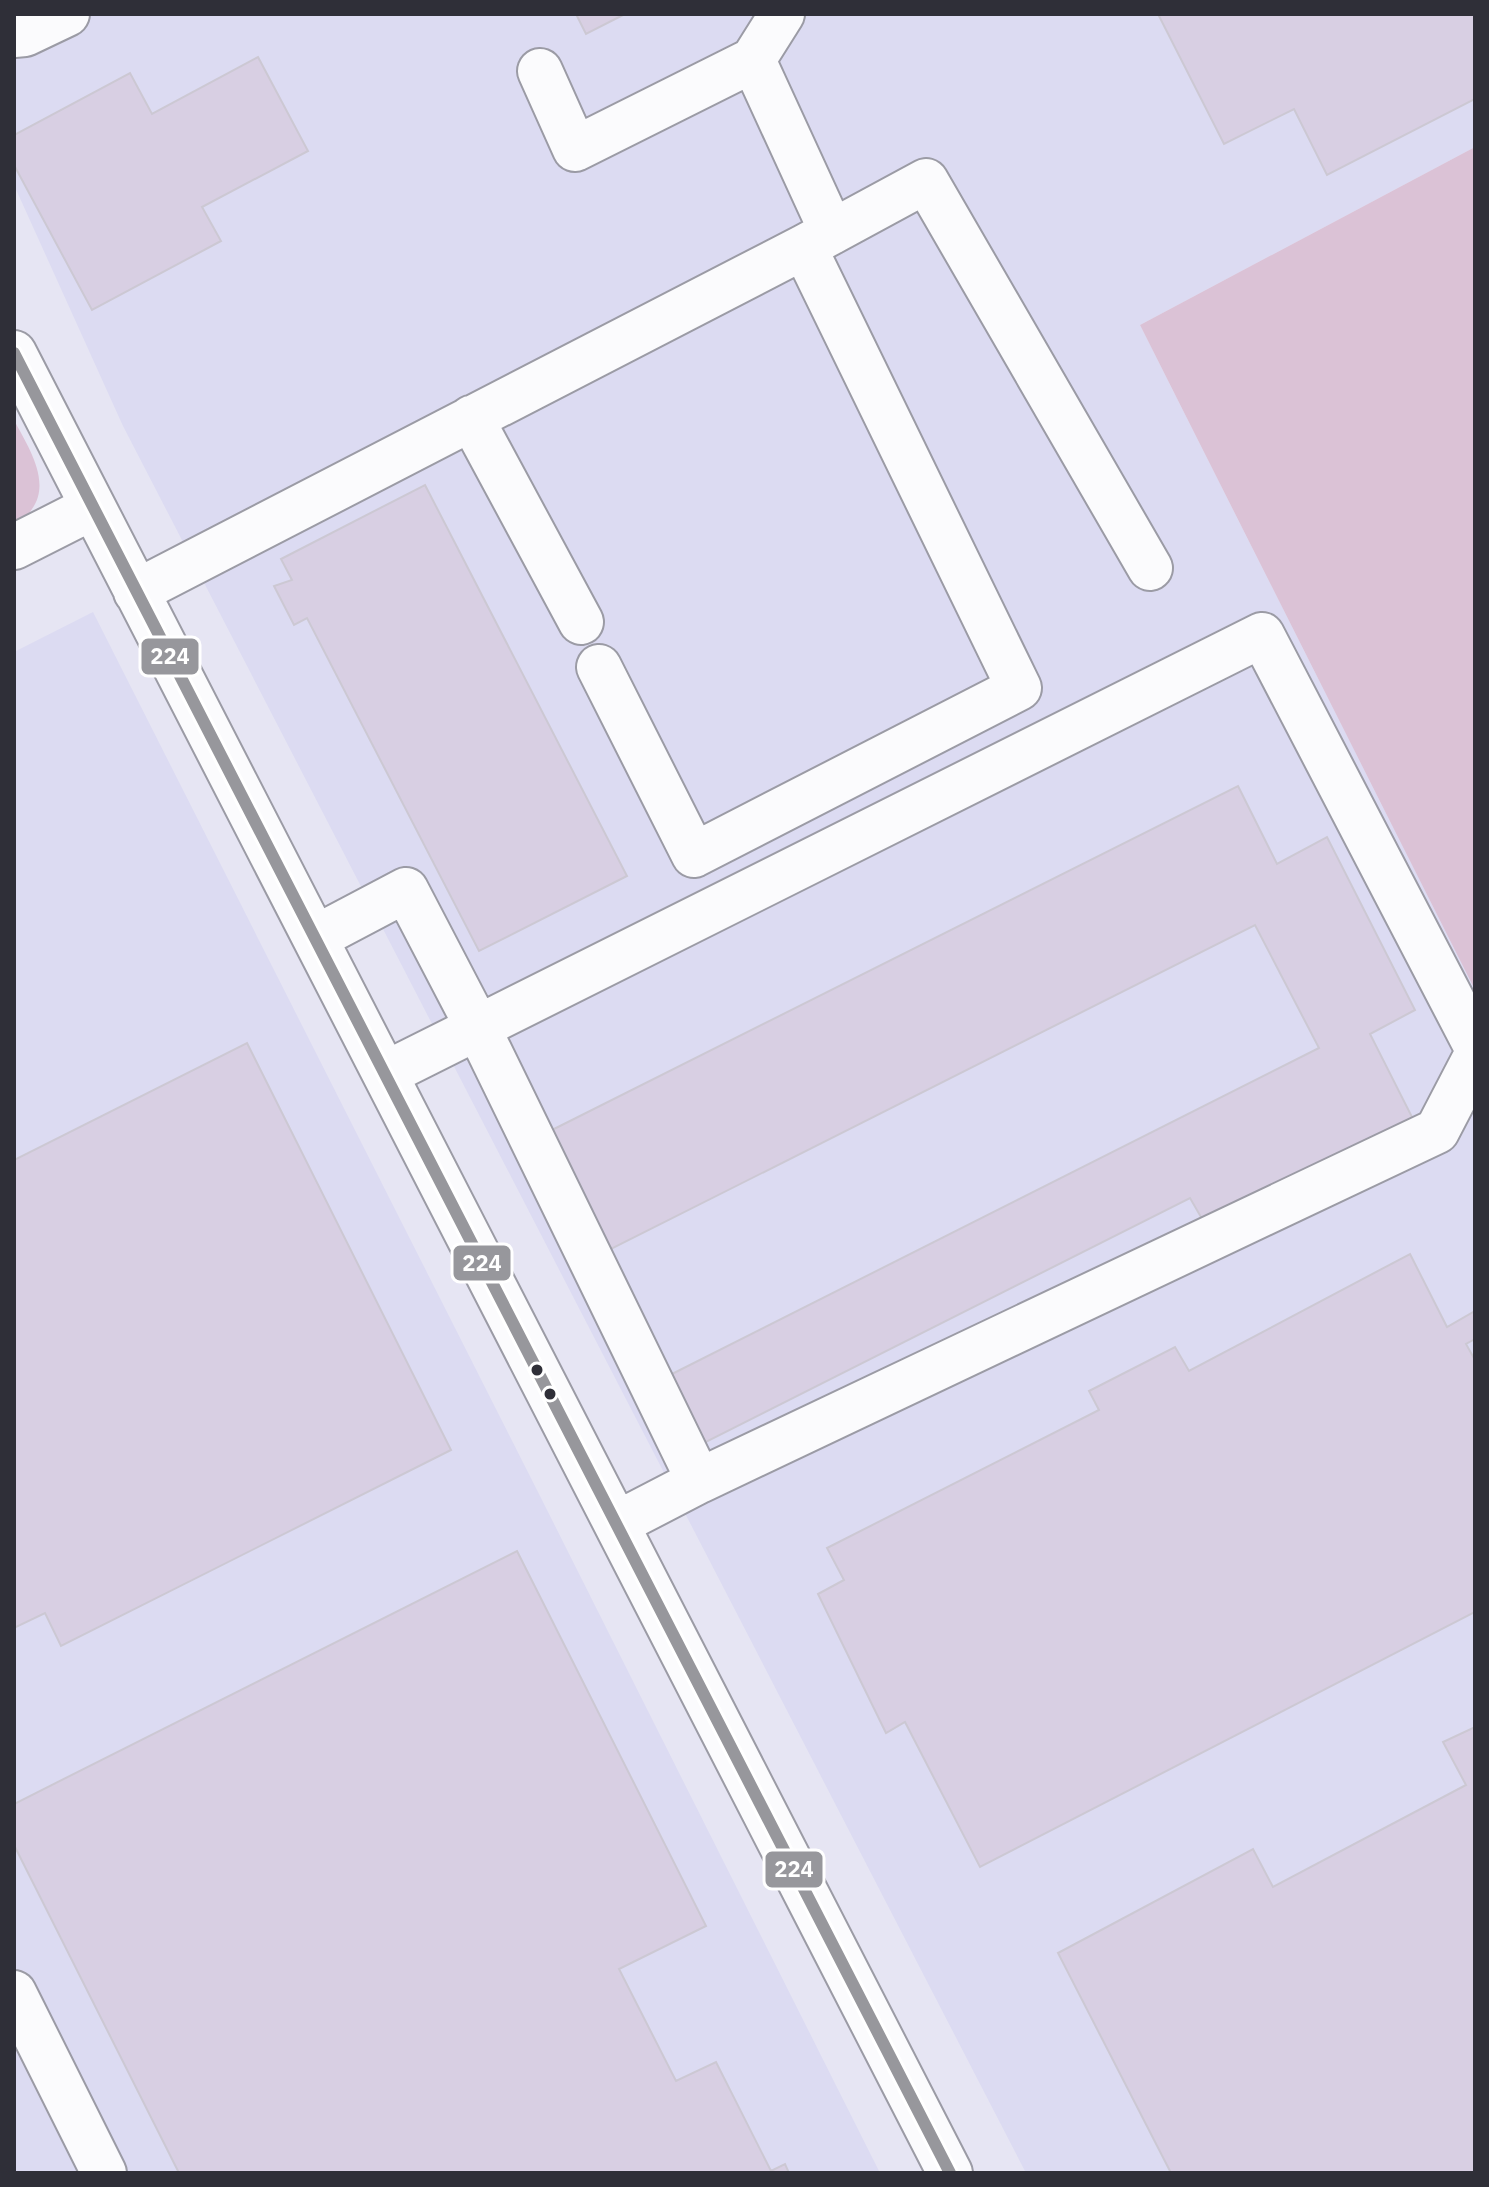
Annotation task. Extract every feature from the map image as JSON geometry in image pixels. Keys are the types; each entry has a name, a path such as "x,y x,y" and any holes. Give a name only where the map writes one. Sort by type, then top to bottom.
{"street":[{"path":"14,35 25,34 67,14"},
{"path":"540,71 575,149 753,60 782,14"},
{"path":"599,667 694,855 1019,688 818,240 753,60"},
{"path":"136,592 818,240 926,181 1150,568"},
{"path":"14,353 950,2173"},
{"path":"471,418 581,622"},
{"path":"14,547 93,507"},
{"path":"385,1074 1262,635 1475,1044"},
{"path":"315,938 406,890 478,1028 699,1481"},
{"path":"618,1523 699,1481 1437,1131 1475,1058"},
{"path":"14,1993 104,2173"}],"shaded area":[{"path":"14,14 1475,14 1475,147 1140,325 1475,990 1475,2173 1026,2173 123,426 14,185"},
{"path":"1475,147 1475,990 1140,325"},
{"path":"14,420 31,452 39,475 39,487 32,509 14,527"},
{"path":"93,612 880,2173 14,2173 14,652"}],"building":[{"path":"576,14 625,14 586,34"},
{"path":"1158,14 1475,14 1475,99 1327,175 1294,109 1224,144"},
{"path":"258,57 308,151 202,207 221,241 92,310 14,165 14,135 130,73 152,114"},
{"path":"425,485 627,876 479,951 307,618 294,625 274,586 292,580 281,559"},
{"path":"1238,786 1277,864 1327,837 1415,1010 1370,1034 1414,1121 1205,1224 1190,1198 696,1447 662,1379 1319,1048 1255,925 601,1254 540,1136"},
{"path":"247,1043 451,1450 61,1646 45,1613 14,1628 14,1160"},
{"path":"1410,1254 1447,1327 1475,1311 1475,1339 1466,1344 1475,1360 1475,1612 980,1867 905,1722 886,1733 818,1594 844,1580 827,1548 1099,1410 1089,1391 1175,1347 1189,1371"},
{"path":"517,1551 706,1926 619,1969 676,2081 716,2062 771,2171 785,2164 789,2173 179,2173 14,1845 14,1804"},
{"path":"1475,1727 1475,2173 1171,2173 1058,1953 1253,1849 1273,1887 1466,1785 1443,1742"}],"transit line":[{"name":"224","path":"14,353 950,2173"}]}
